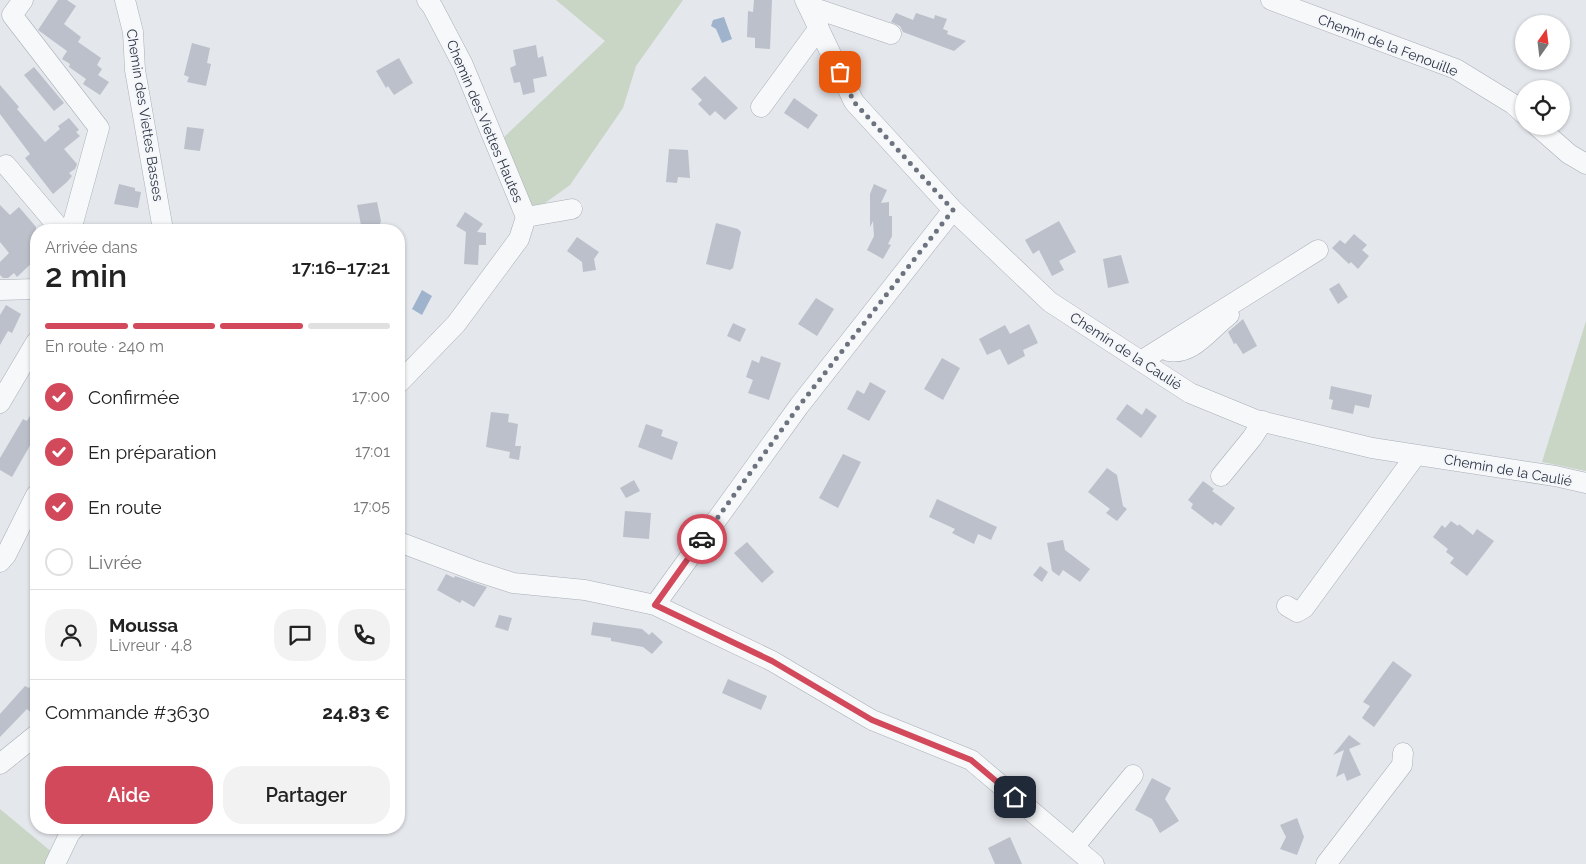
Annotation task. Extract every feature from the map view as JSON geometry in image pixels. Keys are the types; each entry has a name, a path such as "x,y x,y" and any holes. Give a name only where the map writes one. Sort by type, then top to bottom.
{"street":[{"name":"Chemin des Viettes Basses","path":"125,0 133,32 135,70 162,224"},
{"name":"Chemin des Viettes Hautes","path":"405,377 456,324 519,239 526,217 463,65 427,0"},
{"name":"Chemin de la Fenouille","path":"1272,1 1456,69 1515,106"},
{"path":"806,3 891,34"},
{"name":"Chemin de la Caulié","path":"806,3 854,102 953,210 1050,302 1190,393 1262,421 1372,448 1555,476 1586,483"},
{"path":"12,10 99,128 73,224"},
{"path":"761,107 819,28"},
{"path":"1548,135 1569,154 1586,164"},
{"path":"6,165 56,224"},
{"path":"526,217 572,209"},
{"path":"655,605 799,406 953,210"},
{"path":"1141,361 1318,250"},
{"path":"0,290 30,289"},
{"path":"1158,350 1175,352 1204,340 1227,316 1252,307"},
{"path":"0,403 30,352"},
{"path":"1221,476 1252,438 1262,421"},
{"path":"1288,606 1297,612 1304,608 1416,455"},
{"path":"0,562 6,555 30,507"},
{"path":"405,544 513,583 585,590 655,605 772,661 872,720 971,760 1094,864"},
{"path":"0,764 30,741"},
{"path":"1326,864 1402,766 1403,753"},
{"path":"1074,847 1133,775"},
{"path":"55,864 70,834"}],"green space":[{"path":"556,0 683,0 636,66 623,108 570,185 545,203 529,208 502,139 605,41"},
{"path":"1586,321 1586,471 1542,462"},
{"path":"0,809 53,853 47,864 0,864"}],"water":[{"path":"724,17 732,39 722,43 716,29 711,26 713,20"},
{"path":"422,290 432,296 422,315 412,309"}],"building":[{"path":"58,0 67,0 76,6 64,24 81,37 78,42 101,58 97,65 102,69 98,75 109,82 100,95 83,84 86,79 69,67 70,64 62,59 67,51 38,30"},
{"path":"754,0 772,0 770,49 755,48 755,38 747,37 748,11 753,12"},
{"path":"896,13 913,20 916,13 934,19 935,15 947,19 943,29 948,31 947,34 966,41 954,51 903,32 900,26 891,22"},
{"path":"192,43 210,48 207,63 211,64 206,86 187,82 189,77 184,75"},
{"path":"536,45 538,58 543,56 547,76 533,79 535,92 523,95 520,82 514,83 510,68 516,65 513,50"},
{"path":"399,58 413,83 394,95 388,86 386,88 376,71"},
{"path":"34,67 64,103 54,111 24,75"},
{"path":"705,76 738,108 725,120 715,111 710,116 698,104 702,100 691,89"},
{"path":"0,85 19,107 17,109 45,142 60,129 58,126 69,118 79,130 76,132 80,136 64,149 77,164 75,169 69,173 72,176 67,182 53,194 25,158 30,154 0,114"},
{"path":"794,98 818,115 808,129 784,113"},
{"path":"187,127 204,129 200,151 184,149"},
{"path":"669,149 688,150 690,178 678,177 677,183 666,182"},
{"path":"119,184 135,188 135,191 141,192 138,208 114,204"},
{"path":"874,184 887,190 881,203 889,202 889,216 892,216 892,236 888,244 891,245 883,259 867,250 874,236 873,221 870,227 870,194"},
{"path":"377,202 380,224 361,224 357,205"},
{"path":"0,205 10,215 19,207 33,224 30,224 30,265 17,277 14,273 8,278 3,278 0,275 0,262 9,253 0,242"},
{"path":"465,212 483,224 477,232 486,233 486,245 479,245 478,265 464,264 466,232 456,226"},
{"path":"1059,221 1076,252 1059,261 1064,270 1052,276 1039,250 1033,254 1025,240"},
{"path":"716,223 738,229 741,232 733,268 730,270 706,264"},
{"path":"1354,234 1367,245 1362,250 1369,256 1358,269 1351,262 1349,264 1332,248 1340,240 1345,244"},
{"path":"577,237 599,252 594,259 596,270 583,272 582,262 567,251"},
{"path":"1121,255 1129,283 1108,288 1103,259"},
{"path":"1339,283 1348,297 1338,304 1329,289"},
{"path":"816,298 834,309 817,336 798,324"},
{"path":"6,305 21,314 12,333 8,331 0,345 0,315"},
{"path":"1243,319 1257,346 1243,354 1236,343 1234,344 1228,332"},
{"path":"733,323 746,329 740,342 727,336"},
{"path":"1029,324 1038,343 1023,350 1025,356 1008,365 1000,349 987,355 979,339 1005,325 1010,334"},
{"path":"761,356 781,363 769,400 748,393 753,380 746,377 752,360 759,363"},
{"path":"942,358 960,368 943,400 924,389"},
{"path":"870,382 886,391 869,421 847,409 857,390 864,394"},
{"path":"1331,386 1372,395 1369,408 1355,405 1353,414 1331,409 1333,400 1329,399"},
{"path":"1127,404 1142,415 1146,408 1157,416 1141,438 1116,419"},
{"path":"491,412 509,414 508,422 518,424 515,446 521,446 519,460 509,458 510,452 486,447"},
{"path":"30,416 30,446 12,477 0,470 0,458 23,419 27,421"},
{"path":"646,424 663,430 661,436 678,442 672,460 638,447"},
{"path":"843,454 861,462 838,508 819,498"},
{"path":"1107,468 1117,475 1123,506 1127,509 1117,521 1106,513 1110,509 1088,492"},
{"path":"634,480 640,491 626,498 620,488"},
{"path":"1203,481 1214,489 1212,491 1235,508 1221,526 1215,522 1213,525 1191,508 1193,504 1188,500"},
{"path":"937,499 997,527 991,540 978,534 974,544 952,533 955,529 929,517"},
{"path":"625,511 651,513 649,539 623,537"},
{"path":"1451,521 1458,526 1459,524 1473,535 1477,529 1494,541 1467,576 1450,563 1454,558 1446,552 1448,549 1433,537 1442,525 1445,528"},
{"path":"1063,540 1065,550 1090,569 1080,582 1063,570 1059,576 1052,571 1047,543"},
{"path":"747,542 774,572 762,583 734,553"},
{"path":"1040,566 1048,572 1042,582 1033,575"},
{"path":"446,574 487,587 474,607 462,600 460,603 437,590"},
{"path":"499,615 512,618 508,631 495,627"},
{"path":"593,622 642,629 649,635 652,632 663,642 652,654 643,647 611,641 611,638 591,635"},
{"path":"1393,661 1412,675 1374,727 1362,718 1370,706 1363,702"},
{"path":"728,679 767,696 761,710 722,693"},
{"path":"25,686 30,687 30,712 27,709 0,737 0,714"},
{"path":"1349,735 1361,744 1349,749 1361,775 1347,781 1344,773 1336,777 1344,750 1333,755"},
{"path":"1152,778 1171,788 1165,799 1179,821 1160,833 1152,819 1135,810"},
{"path":"1297,818 1304,837 1297,855 1280,849 1286,837 1280,825"},
{"path":"1010,837 1022,864 995,864 988,848"}],"way so far":[{"path":"702,539 799,406 953,210 854,102 840,72"}],"route":[{"path":"702,539 655,605 772,661 872,720 971,760 1015,797"}]}
